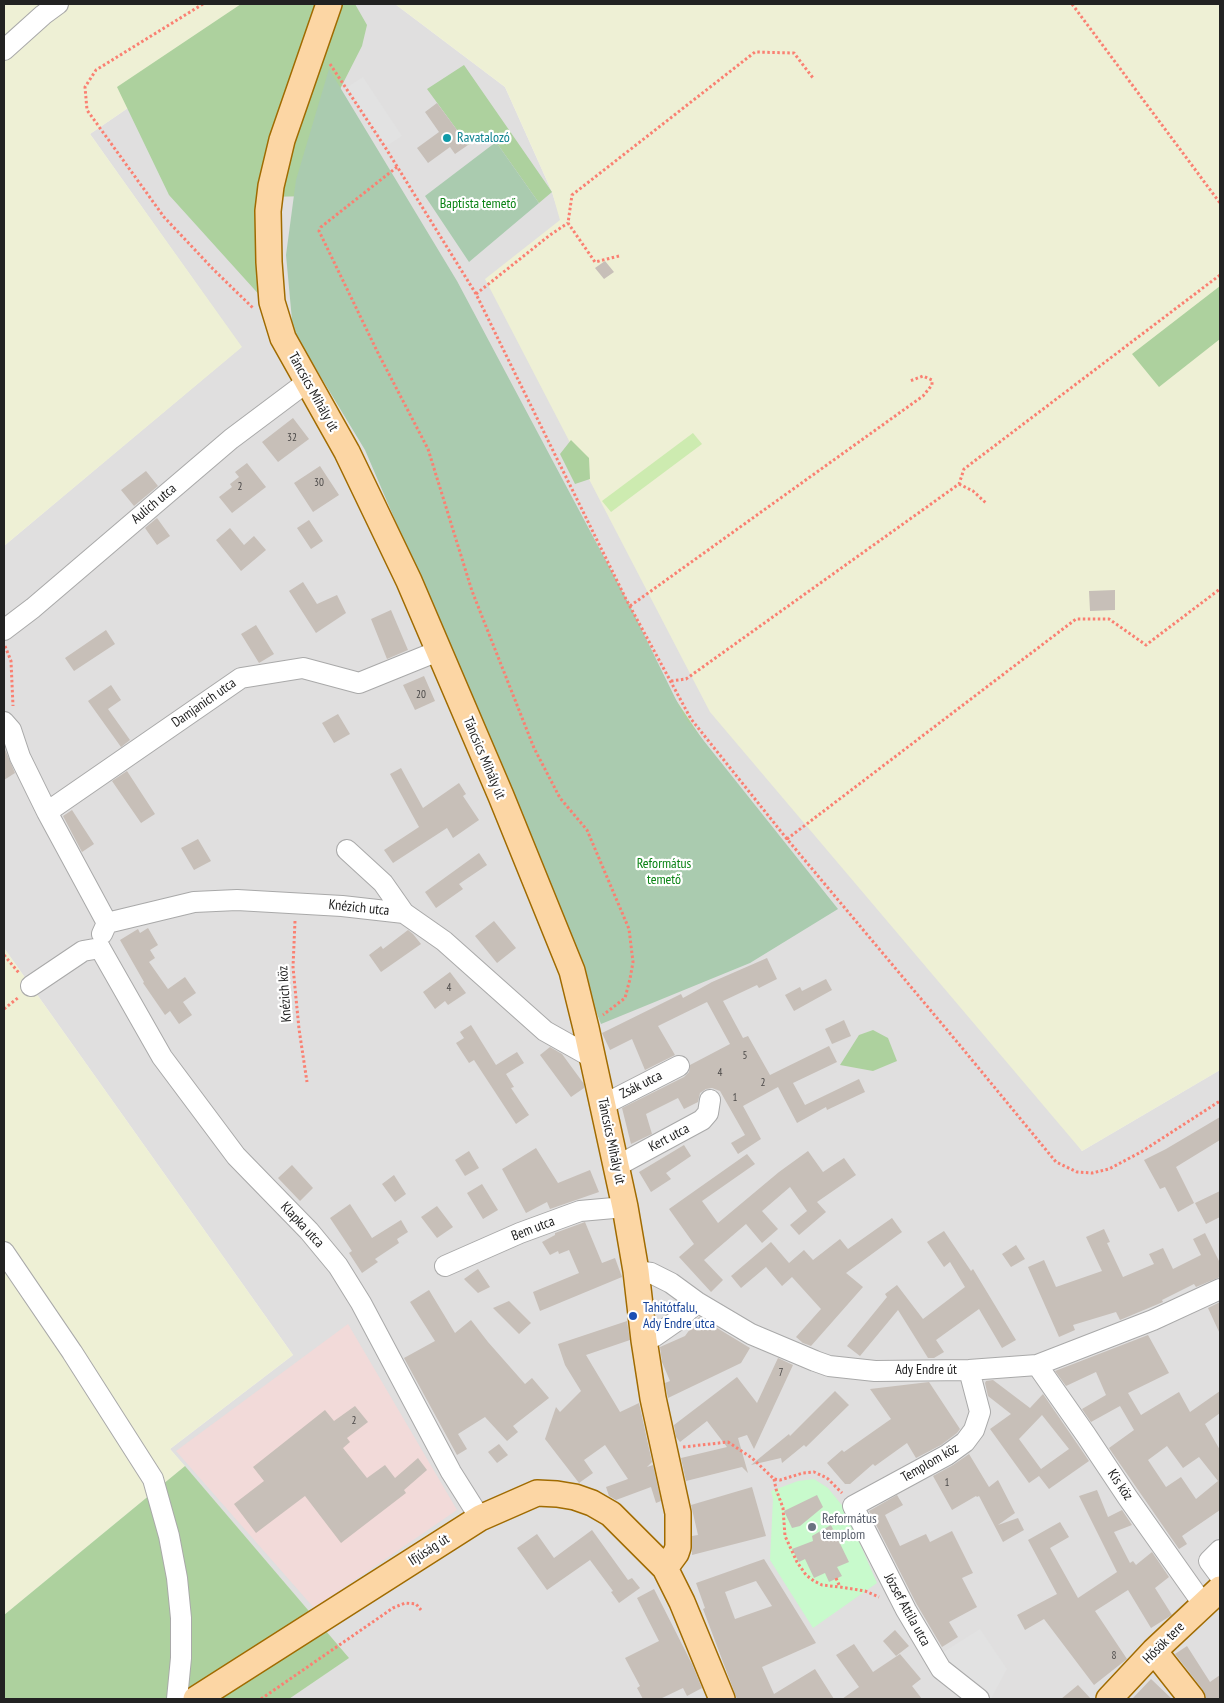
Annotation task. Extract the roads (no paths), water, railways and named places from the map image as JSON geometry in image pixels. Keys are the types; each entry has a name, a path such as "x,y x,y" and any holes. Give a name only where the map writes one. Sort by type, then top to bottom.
{"main road":[{"name":"Táncsics Mihály út","path":"328,4 282,140 271,186 268,211 272,302 283,338 347,452 409,581 572,971 617,1166 636,1271 653,1398 678,1513 678,1547 676,1554 665,1568"},
{"name":"Ifjúság út","path":"196,1699 480,1518 538,1493 557,1494 592,1502 611,1514 665,1568 682,1602 722,1699"},
{"name":"Hősök tere","path":"1109,1699 1154,1651 1212,1597"},
{"path":"1154,1651 1192,1699"}],"street":[{"path":"4,50 43,14 58,4"},
{"name":"Aulich utca","path":"4,630 33,608 231,439 307,382"},
{"name":"Damjanich utca","path":"47,812 241,678 303,668 359,683 438,651"},
{"path":"7,726 47,812 107,923 101,935 100,948 83,951 31,986"},
{"path":"347,850 383,883 404,913"},
{"name":"Knézich utca","path":"107,923 194,902 237,900 296,903 404,913 444,941 545,1031 593,1058"},
{"name":"Klapka utca","path":"100,948 162,1057 236,1156 309,1231 338,1266 361,1304 450,1472 480,1518"},
{"name":"Zsák utca","path":"603,1105 679,1066"},
{"name":"Kert utca","path":"617,1166 702,1120 708,1113 710,1100"},
{"name":"Bem utca","path":"445,1266 520,1232 580,1211 625,1207"},
{"path":"4,1252 72,1352 153,1479 169,1536 177,1578 182,1658 177,1699"},
{"name":"Ady Endre út","path":"636,1271 651,1273 671,1283 697,1302 751,1334 829,1366 875,1371 969,1370 1037,1366 1153,1320 1220,1289"},
{"path":"644,1340 655,1336 678,1320 697,1302"},
{"name":"Kis köz","path":"1037,1366 1128,1498 1212,1597"},
{"name":"Templom köz","path":"853,1506 947,1455 965,1442 974,1430 980,1412 969,1370"},
{"name":"József Attila utca","path":"853,1506 906,1610 941,1669 979,1699"},
{"path":"1220,1550 1209,1560 1220,1576"}],"place":[{"name":"Ravatalozó","path":"447,138"},
{"name":"Tahitótfalu, Ady Endre utca","path":"633,1316"},
{"name":"Református templom","path":"812,1527"}],"park label":[{"name":"Baptista temető","path":"478,204"},
{"name":"Református temető","path":"664,872"}]}
